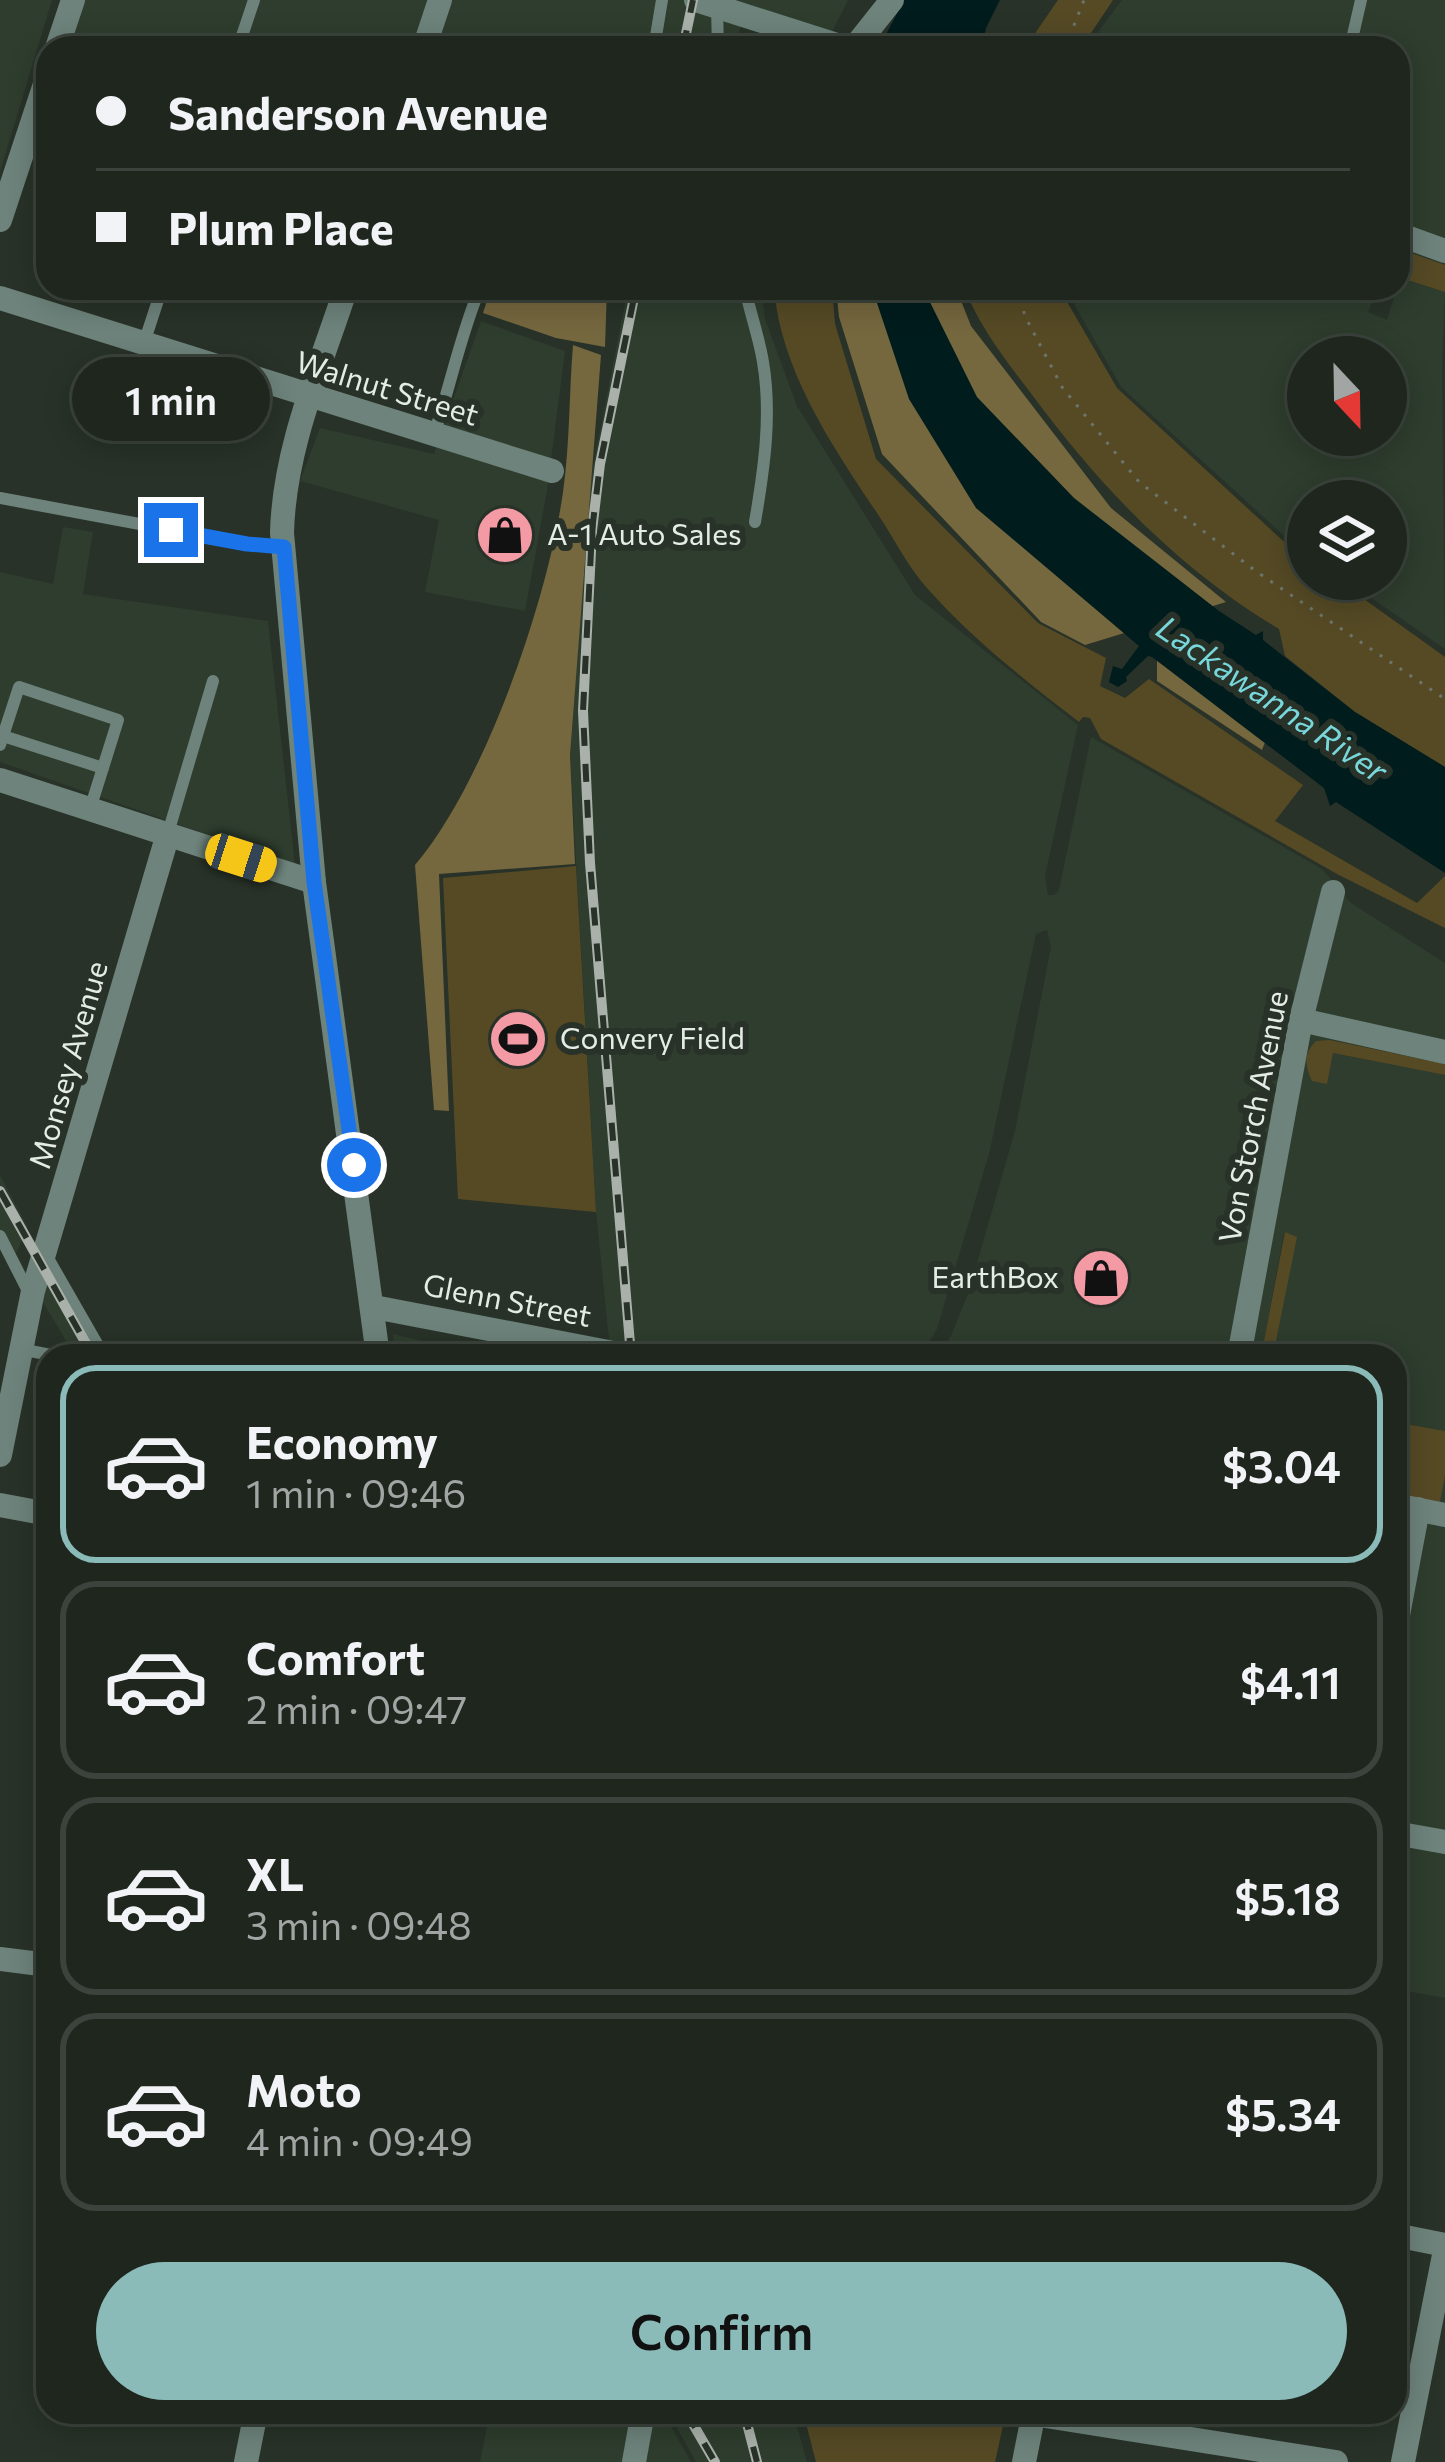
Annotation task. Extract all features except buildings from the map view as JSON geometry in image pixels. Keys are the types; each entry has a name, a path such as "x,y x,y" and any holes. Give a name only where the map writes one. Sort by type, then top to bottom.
{"street":[{"path":"61,36 73,0"},
{"path":"428,36 440,0"},
{"path":"860,36 892,0"},
{"path":"706,3 812,36"},
{"path":"0,220 36,111"},
{"path":"1410,238 1445,250"},
{"name":"Walnut Street","path":"0,298 552,471"},
{"path":"342,300 286,476 284,547 314,882 377,1344"},
{"path":"0,780 314,882"},
{"name":"Monsey Avenue","path":"0,1455 32,1298 168,835"},
{"name":"Von Storch Avenue","path":"1241,1344 1300,1020 1333,892"},
{"path":"1300,1020 1445,1052"},
{"name":"Glenn Street","path":"374,1306 568,1344"},
{"path":"0,1504 36,1512"},
{"path":"1407,1507 1445,1515"},
{"path":"1407,1835 1445,1843"},
{"path":"0,1960 36,1964"},
{"path":"1403,2462 1445,2247 1407,2238"},
{"path":"246,2462 254,2424"},
{"path":"634,2462 641,2424"},
{"path":"1024,2462 1032,2424"},
{"path":"1102,2424 1336,2462"}],"lane":[{"path":"242,36 254,0"},
{"path":"656,36 662,0"},
{"path":"1353,36 1361,0"},
{"path":"706,3 715,36"},
{"path":"144,343 158,300"},
{"path":"434,435 460,355 460,337 475,300"},
{"path":"748,300 763,361 767,416 755,522"},
{"path":"0,498 284,547"},
{"path":"168,835 212,681"},
{"path":"90,809 103,768 118,720 19,687 2,741 103,768"},
{"path":"0,1236 32,1298"},
{"path":"45,1252 97,1344"},
{"path":"19,1349 36,1352"}],"path":[{"path":"1070,36 1084,0"},
{"path":"1020,300 1062,387 1139,482 1257,572 1445,699"}],"shaded area":[{"path":"0,0 52,0 41,36 36,36 36,53 0,172"},
{"path":"83,0 848,0 832,32 747,7 738,36 71,36"},
{"path":"1058,0 1113,0 1089,36 1033,36"},
{"path":"1122,0 1445,0 1445,265 1410,252 1410,36 1095,36"},
{"path":"1410,253 1445,265 1445,292 1410,281"},
{"path":"1410,281 1445,292 1445,649 1374,600 1407,600 1407,480 1287,480 1287,537 1121,387 1072,300 1373,300 1368,312 1387,320 1393,300 1410,300"},
{"path":"487,300 607,300 605,347 556,338 483,313"},
{"path":"626,300 763,300 797,406 915,595 1078,725 1045,876 1048,895 1059,890 1091,737 1322,869 1351,903 1445,963 1445,1064 1330,1040 1326,1084 1333,1053 1445,1075 1445,1431 1407,1424 1407,1344 1275,1344 1296,1237 1284,1233 1263,1344 946,1344 968,1294 1015,1131 1051,947 1047,930 1036,934 989,1154 937,1329 928,1344 630,1344 609,1340 596,1212 570,755 591,477"},
{"path":"776,300 833,300 835,324 876,459 1038,623 1106,658 1100,686 1125,698 1149,679 1303,785 1275,821 1417,903 1445,876 1445,928 1337,874 1101,739 1090,718 1079,722 962,625 914,572 829,438 799,380"},
{"path":"837,300 961,300 971,326 1111,508 1226,602 1085,645 1041,622 882,454"},
{"path":"970,300 1066,300 1117,388 1287,544 1287,600 1365,600 1445,657 1445,767 1355,712 1285,656 1279,629 1208,581 1144,525 1086,463 1023,383"},
{"path":"481,321 565,351 525,611 425,592 439,520 300,481 320,428 434,454"},
{"path":"573,345 601,355 570,755 575,864 439,874 449,1111 434,1110 415,865 466,787 528,635 563,492"},
{"path":"63,527 93,532 83,594 268,621 295,865 0,762 0,572 53,584"},
{"path":"1157,660 1269,732 1262,750 1157,681"},
{"name":"Convery Field","path":"576,866 596,1212 458,1199 443,878"},
{"path":"1316,1041 1445,1064 1445,1075 1333,1053 1327,1084 1312,1081 1309,1050"},
{"path":"0,1175 28,1228 15,1256 0,1232"},
{"path":"1285,1232 1297,1237 1275,1344 1263,1344"},
{"path":"48,1269 95,1344 68,1344 43,1302"},
{"path":"393,1334 434,1344 393,1344"},
{"path":"1407,1424 1445,1431 1439,1506 1407,1499"},
{"path":"1445,1476 1445,1998 1407,1991 1407,1500 1438,1506"},
{"path":"488,2424 670,2424 691,2462 480,2462"},
{"path":"675,2424 796,2424 807,2462 696,2462"},
{"path":"806,2424 1003,2424 995,2462 816,2462"}],"water":[{"path":"904,0 1000,0 984,36 885,36"},
{"name":"Lackawanna River","path":"876,300 929,300 977,397 1074,498 1219,611 1256,635 1263,631 1263,640 1355,712 1445,767 1445,873 1336,802 1330,806 1324,788 1152,657 1118,687 1109,682 1113,666 1122,669 1139,646 976,508 909,399"}],"railway":[{"path":"686,36 693,0"},
{"path":"630,1344 590,863 583,711 600,464 634,300"},
{"path":"0,1191 86,1344"},
{"path":"693,2424 715,2462"},
{"path":"747,2424 757,2462"}],"place":[{"name":"A-1 Auto Sales","path":"505,535"},
{"name":"Convery Field","path":"518,1039"},
{"name":"EarthBox","path":"1101,1278"}],"route":[{"path":"171,530 284,547 314,882 354,1165"}]}
